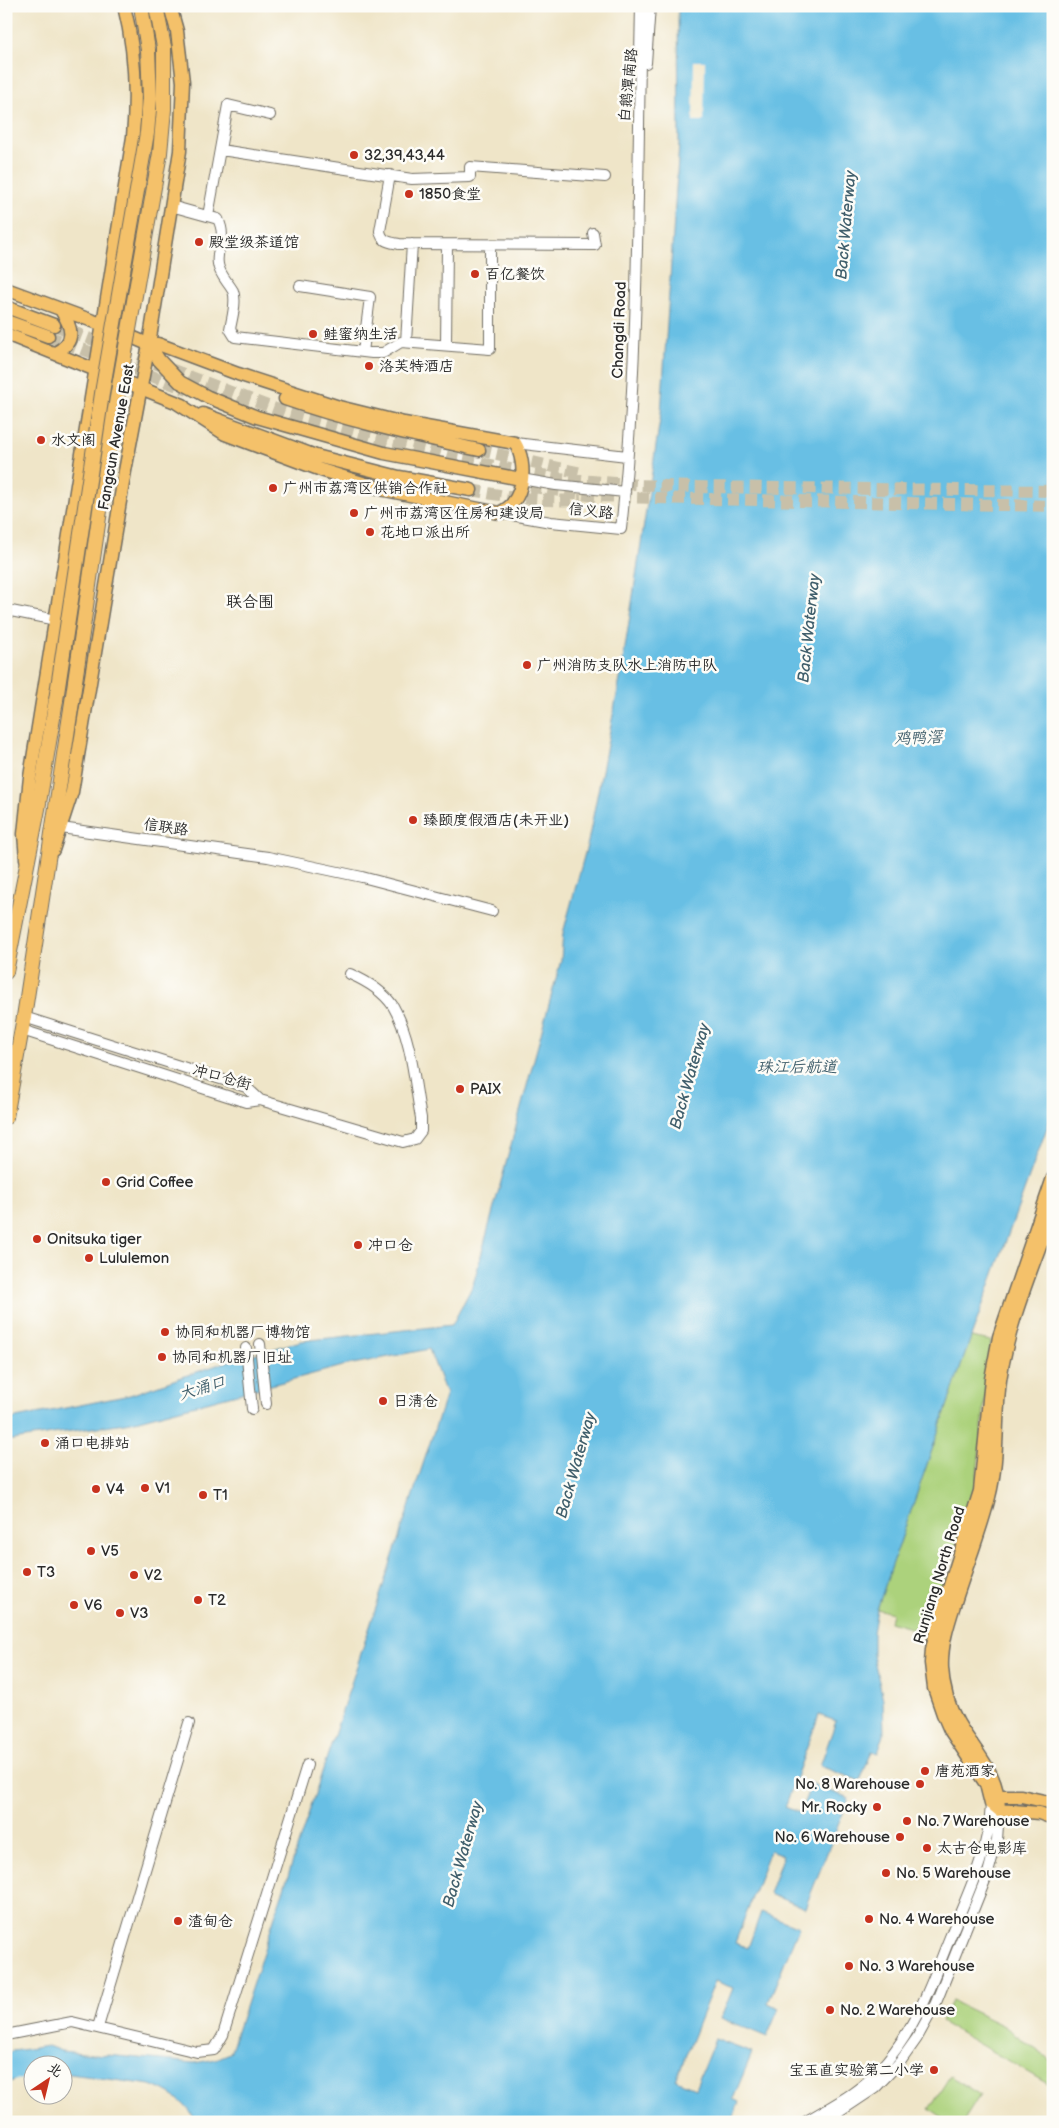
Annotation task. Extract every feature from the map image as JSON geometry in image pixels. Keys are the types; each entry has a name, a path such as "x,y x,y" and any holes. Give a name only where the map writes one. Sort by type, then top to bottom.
{"highway":[{"name":"Fangcun Avenue East","path":"6,972 38,809 116,309 147,133 150,98 148,50 141,6"},
{"name":"Fangcun Avenue East","path":"6,1117 23,1024 47,869 114,415 160,153 164,109 164,47 156,6"}],"main road":[{"name":"Fangcun Avenue East","path":"26,865 24,834 26,806 135,114 132,48 124,6"},
{"name":"Fangcun Avenue East","path":"47,869 72,792 180,151 183,104 179,45 170,6"},
{"path":"6,289 101,324 235,381 320,411 478,450"},
{"path":"6,307 51,330 6,321"},
{"path":"55,353 63,349 71,334 69,323 61,310"},
{"path":"6,334 177,403 316,456 399,477 471,490"},
{"path":"149,344 158,344 254,380 368,415 514,443 522,456 519,493 509,509 499,513 385,490 321,470 225,434 177,403"},
{"path":"149,344 159,360 180,382 208,397 257,418 384,453 521,479"},
{"path":"81,464 125,471"},
{"name":"Runjiang North Road","path":"996,1803 986,1784 950,1730 943,1714 933,1682 932,1649 938,1623 980,1491 991,1378 999,1337 1053,1178"},
{"name":"Runjiang North Road","path":"996,1803 992,1774 952,1710 943,1680 942,1655 948,1626 989,1496 994,1474 1000,1380 1005,1357 1020,1306 1053,1210"},
{"path":"996,1803 1021,1796 1053,1803"},
{"path":"996,1803 1053,1818"}],"street":[{"name":"白鹅潭南路","path":"638,131 641,6"},
{"name":"白鹅潭南路","path":"638,131 645,80 650,6"},
{"path":"208,216 228,105 270,115"},
{"name":"Changdi Road","path":"621,529 628,456 636,267 638,131"},
{"path":"221,150 412,179 470,177 470,167 605,176"},
{"path":"390,175 380,231 386,242 447,245 595,245 593,233"},
{"path":"171,206 218,219 221,226 222,240 217,262 219,269 234,292 230,329 235,337 363,352 383,353 401,342 490,350 490,245"},
{"path":"406,342 412,244"},
{"path":"446,345 447,245"},
{"path":"300,286 370,297 363,352"},
{"path":"514,443 628,456"},
{"path":"521,479 556,485 625,492"},
{"name":"信义路","path":"499,513 551,522 621,529"},
{"path":"6,610 56,620"},
{"name":"信联路","path":"61,828 268,856 362,877 492,911"},
{"name":"冲口仓街","path":"23,1024 246,1102 260,1100 404,1142 415,1139 421,1130 421,1118 406,1036 392,1005 369,983 350,974"},
{"path":"260,1344 266,1404"},
{"path":"246,1348 252,1409"},
{"path":"98,2027 189,1723"},
{"path":"6,2035 72,2022 196,2052 214,2050 223,2035 307,1765"},
{"name":"Runjiang North Road","path":"805,2122 844,2099 873,2076 911,2030 979,1868 996,1803"},
{"name":"Runjiang North Road","path":"824,2122 876,2088 895,2068 917,2038 935,2005 988,1873 996,1846 996,1803"}],"green space":[{"path":"971,1337 991,1341 976,1486 927,1633 890,1622 892,1613 877,1609"},
{"path":"952,2001 1004,2026 1053,2062 1053,2087 941,2022"},
{"path":"950,2076 980,2095 963,2122 948,2122 929,2109"}],"water":[{"name":"珠江后航道","path":"678,6 1053,6 1053,1111 971,1337 877,1609 873,1633 873,1655 883,1699 884,1735 878,1753 872,1751 860,1781 820,1766 836,1721 819,1715 785,1807 800,1813 811,1784 849,1798 805,1908 769,1894 783,1855 770,1850 735,1943 748,1948 761,1912 799,1927 768,2003 779,2008 767,2037 721,2018 733,1988 715,1981 676,2080 695,2088 715,2039 752,2053 733,2099 739,2102 732,2122 196,2122 193,2115 183,2104 171,2095 151,2085 72,2074 72,2056 22,2056 22,2071 13,2081 6,2084 6,2052 48,2046 61,2051 195,2063 216,2059 230,2053 446,1394 429,1349 343,1366 131,1422 6,1441 6,1420 130,1395 226,1362 301,1341 452,1325 473,1285 561,960 563,933 588,842 621,674 661,413 679,144"}],"pier":[{"path":"694,61 705,61 704,121 693,121"}],"waterway":[{"path":"6,2071 22,2072"}],"tunnel":[{"path":"54,325 289,414 447,457 558,478 638,485 694,487 1053,491"},
{"path":"48,336 188,390"},
{"path":"479,450 581,473"},
{"path":"512,484 595,496 1053,506"},
{"path":"471,490 526,498 581,500"}],"place":[{"name":"32,39,43,44","path":"354,155"},
{"name":"1850食堂","path":"409,194"},
{"name":"殿堂级茶道馆","path":"199,242"},
{"name":"百亿餐饮","path":"475,274"},
{"name":"鲑蜜纳生活","path":"313,334"},
{"name":"洛芙特酒店","path":"369,366"},
{"name":"水文阁","path":"41,440"},
{"name":"广州市荔湾区供销合作社","path":"273,488"},
{"name":"广州市荔湾区住房和建设局","path":"354,513"},
{"name":"花地口派出所","path":"370,532"},
{"name":"广州消防支队水上消防中队","path":"527,665"},
{"name":"臻颐度假酒店(未开业)","path":"413,820"},
{"name":"PAIX","path":"460,1089"},
{"name":"Grid Coffee","path":"106,1182"},
{"name":"Onitsuka tiger","path":"37,1239"},
{"name":"冲口仓","path":"358,1245"},
{"name":"Lululemon","path":"89,1258"},
{"name":"协同和机器厂博物馆","path":"165,1332"},
{"name":"协同和机器厂旧址","path":"162,1357"},
{"name":"日清仓","path":"383,1401"},
{"name":"涌口电排站","path":"45,1443"},
{"name":"V1","path":"145,1488"},
{"name":"V4","path":"96,1489"},
{"name":"T1","path":"203,1495"},
{"name":"V5","path":"91,1551"},
{"name":"T3","path":"27,1572"},
{"name":"V2","path":"134,1575"},
{"name":"T2","path":"198,1600"},
{"name":"V6","path":"74,1605"},
{"name":"V3","path":"120,1613"},
{"name":"唐苑酒家","path":"925,1771"},
{"name":"No. 8 Warehouse","path":"920,1784"},
{"name":"Mr. Rocky","path":"877,1807"},
{"name":"No. 7 Warehouse","path":"907,1821"},
{"name":"No. 6 Warehouse","path":"900,1837"},
{"name":"太古仓电影库","path":"927,1848"},
{"name":"No. 5 Warehouse","path":"886,1873"},
{"name":"No. 4 Warehouse","path":"869,1919"},
{"name":"渣甸仓","path":"178,1921"},
{"name":"No. 3 Warehouse","path":"849,1966"},
{"name":"No. 2 Warehouse","path":"830,2010"},
{"name":"宝玉直实验第二小学","path":"934,2070"}],"district":[{"name":"联合围","path":"250,601"}],"water label":[{"name":"Back Waterway","path":"845,225"},
{"name":"Back Waterway","path":"808,628"},
{"name":"鸡鸭滘","path":"918,737"},
{"name":"Back Waterway","path":"689,1076"},
{"name":"大涌口","path":"202,1387"},
{"name":"Back Waterway","path":"575,1465"},
{"name":"Back Waterway","path":"462,1854"}]}
